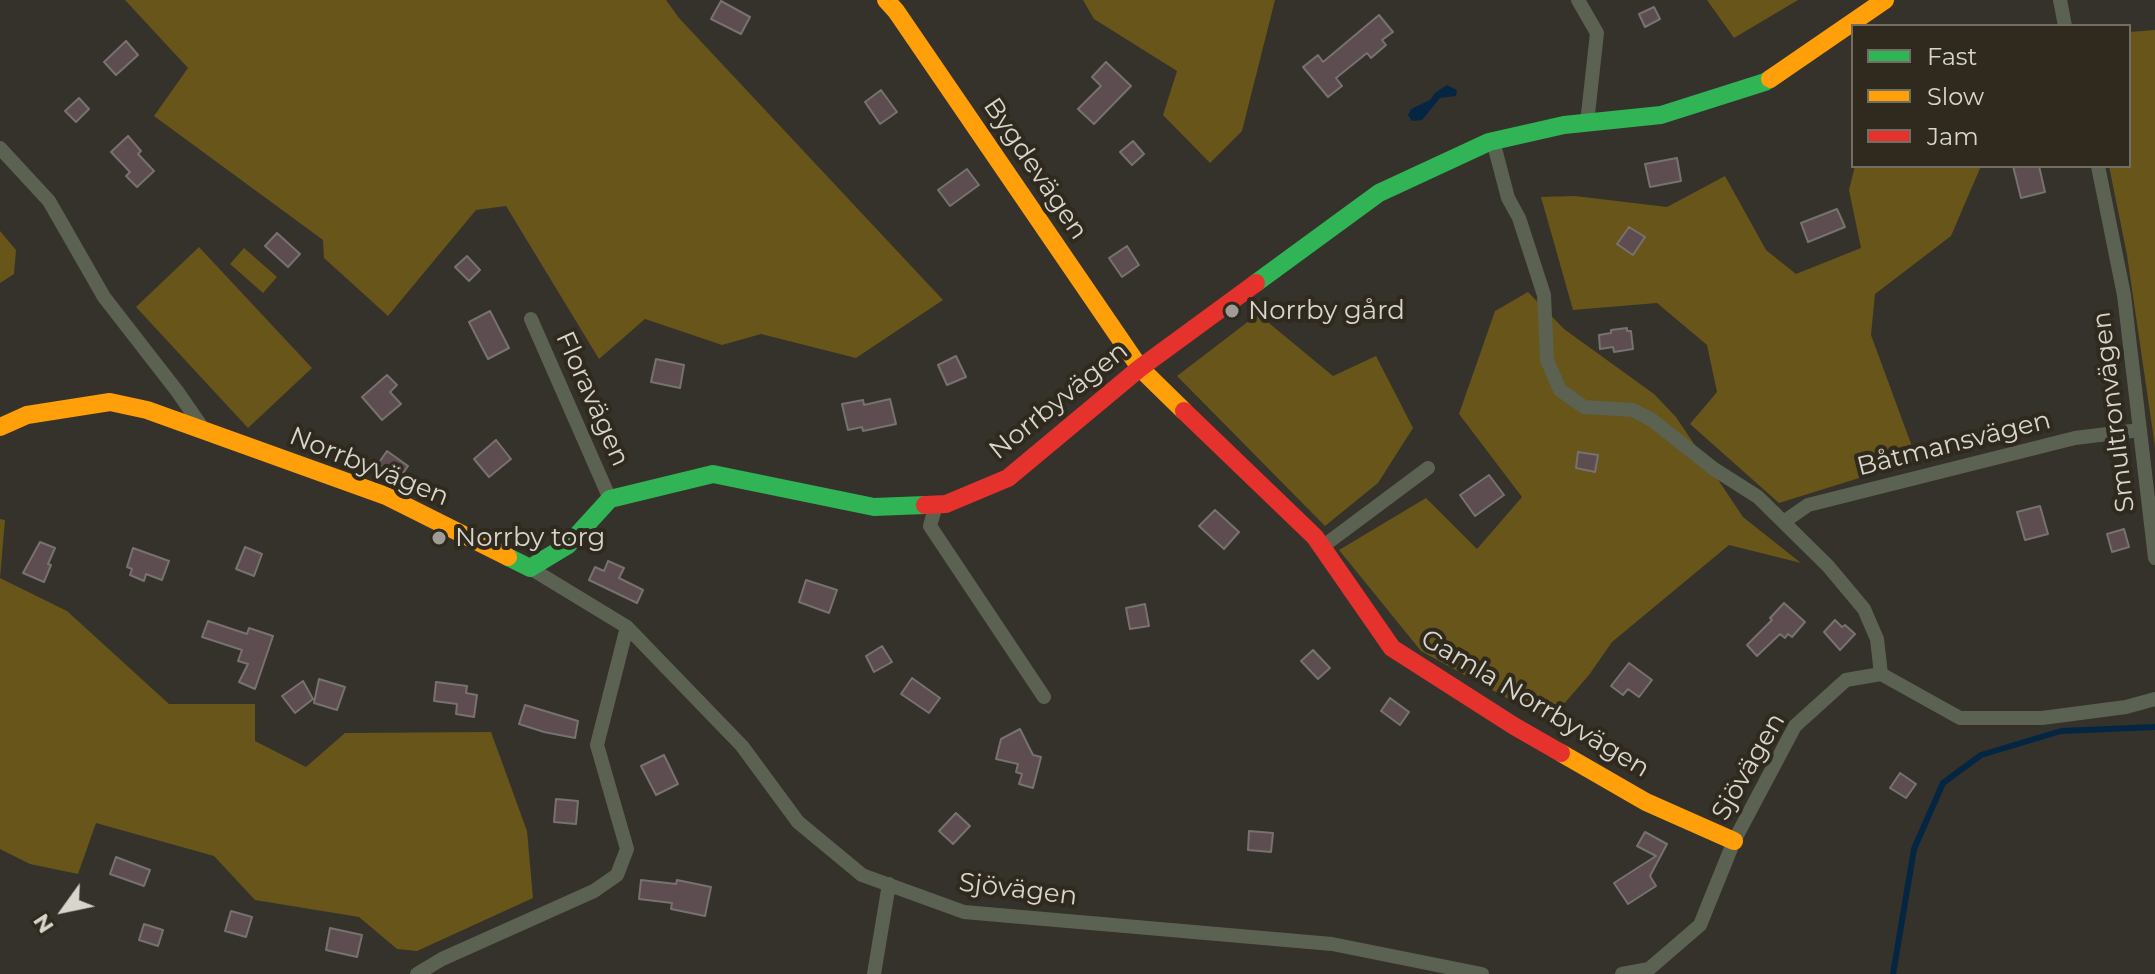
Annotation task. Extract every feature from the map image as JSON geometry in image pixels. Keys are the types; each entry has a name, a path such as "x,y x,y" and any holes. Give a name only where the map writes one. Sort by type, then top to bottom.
{"street":[{"name":"Bygdevägen","path":"886,0 1140,368"},
{"path":"1578,0 1597,33 1587,123"},
{"name":"Norrbyvägen","path":"610,499 713,474 874,507 946,504 1008,478 1140,368 1379,193 1493,141 1564,125 1661,115 1765,82 1885,0"},
{"path":"2060,0 2065,24"},
{"path":"1493,141 1508,198 1519,218 1544,295 1547,360 1560,390 1584,407 1633,410 1652,420 1714,469 1758,497 1828,566 1864,609 1877,639 1881,674 1960,718 2042,718 2126,707 2155,699"},
{"path":"0,148 49,201 104,297 204,430"},
{"name":"Smultronvägen","path":"2098,168 2124,295 2155,558"},
{"name":"Floravägen","path":"531,319 610,499"},
{"name":"Gamla Norrbyvägen","path":"1140,368 1315,537 1392,648 1514,726 1646,802 1734,841"},
{"name":"Norrbyvägen","path":"0,427 27,415 110,402 147,410 386,496 530,568"},
{"name":"Båtmansvägen","path":"1785,521 1808,505 2075,438 2140,430"},
{"path":"1322,547 1428,468"},
{"path":"530,568 568,545 610,499"},
{"path":"936,505 930,526 1044,697"},
{"name":"Sjövägen","path":"530,568 627,627 742,746 798,822 862,875 964,912 1332,944 1482,974"},
{"path":"417,974 442,959 594,891 617,875 627,849 597,745 627,627"},
{"name":"Sjövägen","path":"1622,974 1649,969 1700,925 1734,841 1795,726 1846,680 1881,674"},
{"path":"874,974 889,884"}],"shaded area":[{"path":"125,0 666,0 679,18 943,300 856,358 761,334 722,345 645,319 599,359 506,206 476,210 388,316 324,258 323,240 154,116 188,68"},
{"path":"1083,0 1275,0 1242,131 1210,163 1163,115 1177,71 1094,19"},
{"path":"1707,0 1798,0 1734,38"},
{"path":"2155,30 2155,447 2127,255 2109,168 2131,168 2131,32"},
{"path":"1854,168 1980,168 1951,236 1875,294 1871,335 1917,460 1779,503 1690,424 1717,392 1707,345 1657,303 1573,310 1541,197 1575,196 1667,207 1725,176 1766,250 1796,274 1861,248 1849,190"},
{"path":"0,231 16,250 14,274 0,283"},
{"path":"199,247 312,368 248,428 136,307"},
{"path":"244,248 277,277 263,293 230,264"},
{"path":"1528,292 1564,329 1654,394 1676,417 1743,517 1801,563 1729,545 1612,642 1589,675 1549,721 1421,651 1339,550 1426,498 1477,549 1522,497 1459,414 1495,311"},
{"path":"1258,314 1333,376 1376,356 1413,428 1378,483 1325,526 1177,376"},
{"path":"0,519 5,520 0,578"},
{"path":"0,578 67,611 169,704 255,704 255,741 306,767 345,733 491,732 527,831 533,898 417,951 397,949 359,917 255,900 214,856 96,823 78,874 30,864 0,849"}],"water":[{"path":"1447,85 1457,90 1456,96 1440,98 1422,120 1412,121 1408,115 1411,109 1430,100"}],"building":[{"path":"721,1 750,17 741,34 711,19"},
{"path":"1654,7 1660,19 1645,27 1639,14"},
{"path":"1379,15 1393,32 1382,40 1386,45 1371,58 1367,53 1336,78 1342,86 1328,97 1303,67 1318,55 1323,62"},
{"path":"126,41 138,55 116,75 104,62"},
{"path":"1106,62 1131,86 1094,124 1078,109 1101,86 1092,77"},
{"path":"881,90 897,112 880,124 865,102"},
{"path":"79,98 89,109 76,122 65,111"},
{"path":"128,136 141,151 138,154 154,171 137,187 126,176 130,172 111,152"},
{"path":"1133,141 1144,154 1132,165 1120,152"},
{"path":"1677,158 1681,181 1650,187 1645,164"},
{"path":"2014,168 2039,168 2045,192 2021,198"},
{"path":"967,169 979,185 950,206 938,190"},
{"path":"1837,209 1845,227 1808,242 1801,223"},
{"path":"1629,227 1645,237 1633,255 1617,244"},
{"path":"277,233 300,254 288,267 265,246"},
{"path":"1127,246 1139,265 1122,277 1109,258"},
{"path":"467,256 480,270 469,281 455,267"},
{"path":"490,311 509,348 488,359 469,322"},
{"path":"1627,328 1631,331 1633,349 1614,352 1613,347 1600,349 1599,335"},
{"path":"956,356 966,377 947,385 938,365"},
{"path":"656,359 684,365 680,388 651,382"},
{"path":"387,375 397,385 390,392 401,404 382,420 362,397"},
{"path":"890,399 896,424 863,431 862,427 848,430 842,404 863,400 864,405"},
{"path":"496,440 511,459 489,477 474,459"},
{"path":"387,451 408,466 399,479 378,464"},
{"path":"1578,452 1598,455 1595,472 1576,468"},
{"path":"1489,475 1504,495 1475,516 1460,495"},
{"path":"2040,506 2048,534 2025,540 2017,512"},
{"path":"1215,510 1239,532 1224,549 1199,526"},
{"path":"2124,529 2129,547 2112,552 2107,534"},
{"path":"40,542 55,548 44,582 23,573"},
{"path":"245,547 262,554 254,576 236,569"},
{"path":"133,548 169,561 162,580 146,574 144,581 130,575 132,569 127,567"},
{"path":"608,561 624,568 619,578 643,590 637,603 589,580 595,567 604,571"},
{"path":"806,580 837,590 829,613 799,602"},
{"path":"1784,603 1805,622 1792,637 1788,634 1785,638 1780,634 1757,656 1747,645"},
{"path":"1145,604 1149,626 1130,629 1126,608"},
{"path":"1835,620 1855,634 1840,650 1824,632"},
{"path":"208,621 247,634 249,628 273,636 255,689 239,682 248,664 238,661 242,650 202,637"},
{"path":"882,646 892,662 874,672 866,656"},
{"path":"1313,650 1330,668 1318,679 1301,661"},
{"path":"1629,663 1652,680 1639,697 1628,689 1623,695 1611,686"},
{"path":"912,678 940,698 929,713 901,694"},
{"path":"319,679 345,687 337,710 314,703"},
{"path":"303,681 313,699 295,713 282,696"},
{"path":"436,682 467,686 466,693 477,695 474,717 456,714 457,704 434,701"},
{"path":"1390,698 1409,712 1400,725 1381,711"},
{"path":"525,705 578,721 575,738 519,724"},
{"path":"1020,729 1033,755 1041,757 1033,788 1019,784 1022,774 1016,772 1018,764 996,759 1001,739"},
{"path":"664,755 678,784 656,795 641,766"},
{"path":"1900,773 1916,784 1906,798 1890,788"},
{"path":"556,799 578,801 576,824 554,822"},
{"path":"956,813 970,826 953,844 939,831"},
{"path":"1249,831 1273,833 1271,852 1248,850"},
{"path":"1645,832 1667,844 1650,876 1656,886 1628,904 1614,883 1656,856 1637,846"},
{"path":"116,857 150,870 144,886 110,874"},
{"path":"641,880 676,884 677,880 711,887 705,916 671,909 672,903 639,899"},
{"path":"231,911 252,917 246,937 225,931"},
{"path":"144,924 163,930 158,946 139,940"},
{"path":"330,928 362,935 357,957 326,950"}],"waterway":[{"path":"1893,974 1914,849 1943,783 1981,755 2061,731 2155,727"}],"traffic: fast":[{"path":"1256,283 1379,193 1489,142 1564,125 1661,115 1770,79"},
{"path":"508,557 530,568 568,545 610,499 713,474 874,507 925,505"}],"traffic: slow":[{"path":"886,0 1140,368 1184,411"},
{"path":"1770,79 1885,0"},
{"path":"0,427 27,415 110,402 147,410 386,496 508,557"},
{"path":"1561,753 1646,802 1734,841"}],"traffic: jam":[{"path":"925,505 946,504 1008,478 1140,368 1256,283"},
{"path":"1184,411 1315,537 1392,648 1561,753"}],"place":[{"name":"Norrby gård","path":"1232,311"},
{"name":"Norrby torg","path":"439,538"}]}
